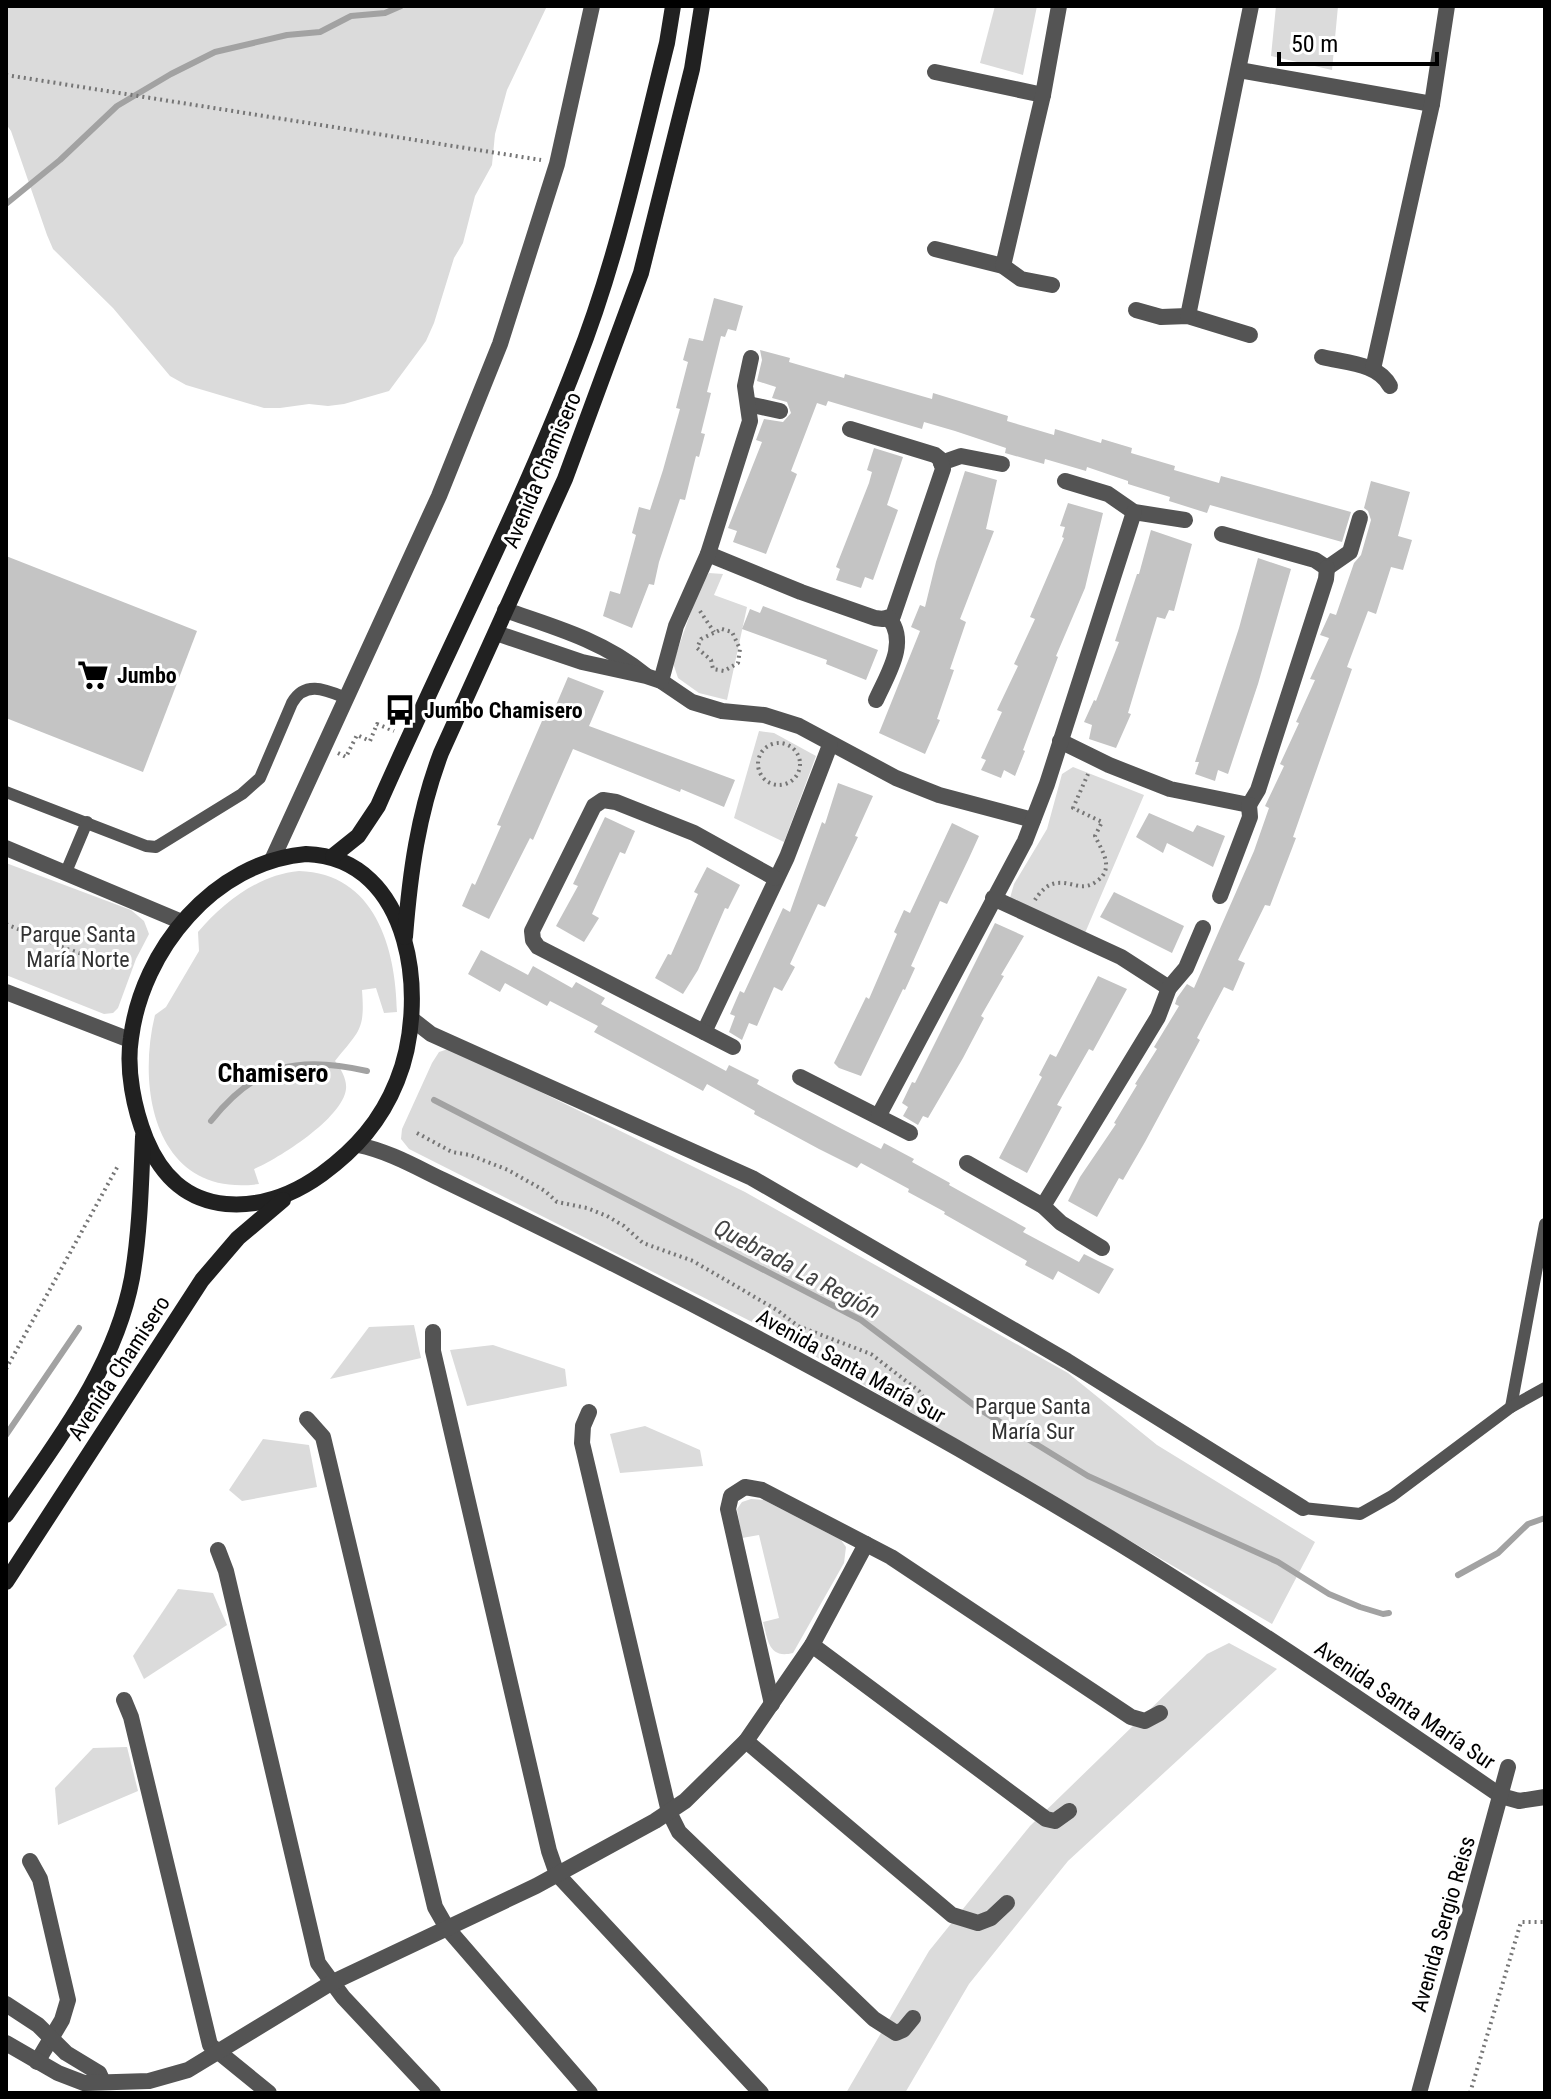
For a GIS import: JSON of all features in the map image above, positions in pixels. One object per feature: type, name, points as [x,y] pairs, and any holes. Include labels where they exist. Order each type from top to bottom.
[{"type":"street","points":[[272,860],[439,496],[500,344],[557,164],[592,6]]},
{"type":"street","name":"Avenida Chamisero","points":[[333,856],[358,836],[369,822],[535,464],[578,361],[610,265],[667,43],[673,6]]},
{"type":"street","name":"Avenida Chamisero","points":[[405,943],[411,862],[427,790],[565,479],[641,273],[692,69],[702,6]]},
{"type":"street","points":[[1003,266],[1043,95],[1059,6]]},
{"type":"street","points":[[1188,316],[1251,6]]},
{"type":"street","points":[[1373,369],[1432,104],[1447,6]]},
{"type":"street","points":[[1239,70],[1432,104]]},
{"type":"street","points":[[935,72],[1043,95]]},
{"type":"street","points":[[935,249],[1003,266],[1021,279],[1052,285]]},
{"type":"street","points":[[1136,310],[1161,317],[1188,316],[1250,335]]},
{"type":"street","points":[[1322,357],[1373,369],[1384,375],[1390,386]]},
{"type":"street","points":[[654,678],[708,554],[750,421],[745,386],[751,358]]},
{"type":"street","points":[[748,404],[780,411]]},
{"type":"street","points":[[708,554],[875,618],[893,616],[943,474],[941,463],[927,451],[850,429]]},
{"type":"street","points":[[941,463],[961,456],[1002,464]]},
{"type":"street","points":[[1065,481],[1108,494],[1134,512],[1185,520]]},
{"type":"street","points":[[879,1115],[1033,820],[1134,512]]},
{"type":"street","points":[[1220,896],[1250,817],[1249,805],[1258,790],[1327,568],[1350,552],[1360,518]]},
{"type":"street","points":[[1222,534],[1315,560],[1327,568]]},
{"type":"street","points":[[505,610],[589,640],[622,656],[692,702],[799,726],[896,778],[939,795],[1033,820]]},
{"type":"street","points":[[876,700],[898,648],[897,632],[889,618]]},
{"type":"street","points":[[496,633],[582,662],[654,678]]},
{"type":"street","points":[[1060,741],[1170,789],[1249,805]]},
{"type":"street","points":[[704,1032],[787,857],[830,745]]},
{"type":"street","points":[[733,1047],[538,947],[532,931],[594,806],[603,800],[616,802],[694,833],[775,878]]},
{"type":"street","points":[[6,848],[182,922]]},
{"type":"street","points":[[306,854],[333,856],[359,871],[378,890],[398,922],[405,943],[413,991],[413,1020],[406,1053],[383,1110],[358,1145],[289,1195],[243,1204],[224,1204],[193,1196],[167,1176],[143,1131],[132,1081],[130,1040],[135,1011],[145,986],[182,922],[218,888],[248,870],[272,860],[306,854]]},
{"type":"street","points":[[993,898],[1121,957],[1169,988]]},
{"type":"street","points":[[1043,1206],[1158,1017],[1169,988],[1186,968],[1203,928]]},
{"type":"street","points":[[6,992],[130,1040]]},
{"type":"street","points":[[413,1020],[431,1034],[752,1178],[1067,1361],[1303,1508]]},
{"type":"street","points":[[800,1077],[910,1133]]},
{"type":"street","name":"Avenida Chamisero","points":[[6,1515],[87,1394],[114,1338],[132,1278],[143,1131]]},
{"type":"street","name":"Avenida Santa María Sur","points":[[358,1145],[385,1153],[471,1193],[685,1300],[938,1439],[1146,1561],[1501,1796]]},
{"type":"street","points":[[967,1163],[1043,1206],[1061,1223],[1102,1248]]},
{"type":"street","name":"Avenida Chamisero","points":[[6,1582],[202,1280],[238,1238],[289,1195]]},
{"type":"street","points":[[433,1332],[433,1351],[549,1851],[557,1874],[761,2093]]},
{"type":"street","points":[[589,1412],[583,1426],[582,1443],[669,1812],[679,1832],[874,2019],[896,2033],[913,2018]]},
{"type":"street","points":[[307,1419],[323,1437],[435,1907],[447,1928],[590,2093]]},
{"type":"street","points":[[772,1704],[728,1513],[731,1496],[745,1487],[759,1489],[903,1565],[1131,1717],[1145,1721],[1160,1713]]},
{"type":"street","points":[[6,2043],[37,2062],[84,2083],[112,2086],[149,2081],[188,2070],[331,1983],[557,1874],[669,1812],[702,1786],[746,1741],[812,1645],[866,1544]]},
{"type":"street","points":[[218,1550],[226,1571],[318,1963],[331,1983],[433,2093]]},
{"type":"street","points":[[812,1645],[1046,1819],[1055,1821],[1069,1811]]},
{"type":"street","points":[[124,1700],[139,1749],[210,2045],[269,2093]]},
{"type":"street","points":[[746,1741],[952,1915],[978,1923],[991,1918],[1007,1903]]},
{"type":"street","name":"Avenida Sergio Reiss","points":[[1419,2093],[1508,1767]]},
{"type":"street","points":[[1501,1796],[1519,1801],[1545,1797]]},
{"type":"street","points":[[30,1861],[40,1879],[68,2000],[62,2020],[37,2062]]},
{"type":"street","points":[[6,2004],[38,2025],[66,2053],[99,2073],[112,2086]]},
{"type":"lane","points":[[6,792],[146,846],[156,847],[223,807],[260,778],[299,693],[317,688],[346,698]]},
{"type":"lane","points":[[66,872],[87,822]]},
{"type":"lane","points":[[1511,1407],[1545,1224]]},
{"type":"lane","points":[[1303,1508],[1360,1514],[1392,1496],[1511,1407],[1545,1388]]},
{"type":"path","points":[[6,75],[522,156]]},
{"type":"path","points":[[722,629],[732,632],[740,649],[738,663],[724,671],[713,669],[711,660],[697,648],[701,639],[722,629]]},
{"type":"path","points":[[336,752],[346,757],[357,735],[370,741],[377,724],[408,737]]},
{"type":"path","points":[[781,742],[792,750],[798,752],[801,766],[795,778],[783,785],[769,782],[763,777],[759,771],[759,757],[767,746],[781,742]]},
{"type":"path","points":[[1030,913],[1036,897],[1046,886],[1057,883],[1082,887],[1093,884],[1102,878],[1107,867],[1103,847],[1095,836],[1102,822],[1073,808],[1095,758]]},
{"type":"path","points":[[6,924],[119,966]]},
{"type":"path","points":[[417,1133],[452,1152],[470,1155],[508,1170],[545,1191],[557,1202],[607,1216],[643,1243],[693,1261],[777,1310],[798,1326],[842,1340],[871,1354],[919,1391],[928,1404],[938,1439]]},
{"type":"path","points":[[6,1369],[119,1164]]},
{"type":"path","points":[[1470,2093],[1521,1922],[1545,1922]]},
{"type":"green space","points":[[6,6],[547,6],[507,90],[495,134],[492,165],[475,196],[463,243],[454,258],[434,323],[426,341],[389,391],[344,404],[264,408],[186,385],[170,376],[113,308],[53,249],[6,124]]},
{"type":"green space","points":[[995,6],[1037,6],[1023,75],[980,63]]},
{"type":"green space","points":[[1276,6],[1338,6],[1332,70],[1271,56]]},
{"type":"green space","points":[[709,573],[723,574],[714,595],[747,607],[727,700],[699,693],[678,678],[673,663],[700,586]]},
{"type":"green space","points":[[759,731],[774,733],[816,756],[784,842],[734,818]]},
{"type":"green space","points":[[1073,767],[1144,795],[1085,933],[1010,898],[1014,884],[1047,829],[1062,774]]},
{"type":"green space","name":"Parque Santa María Norte","points":[[6,863],[131,910],[144,921],[149,934],[118,1008],[113,1013],[104,1014],[6,975]]},
{"type":"green space","points":[[299,871],[325,875],[346,885],[363,900],[376,918],[392,963],[397,1012],[384,1013],[376,988],[362,990],[363,1014],[359,1029],[335,1061],[343,1074],[346,1089],[334,1112],[293,1147],[254,1169],[259,1184],[224,1184],[197,1174],[176,1157],[162,1134],[153,1106],[149,1076],[155,1015],[166,1007],[199,951],[198,932],[208,921],[256,884]]},
{"type":"green space","name":"Parque Santa María Sur","points":[[451,1048],[745,1192],[1068,1373],[1157,1445],[1315,1542],[1272,1624],[784,1338],[409,1149],[401,1139],[402,1129],[432,1063],[439,1052]]},
{"type":"green space","points":[[414,1325],[421,1358],[330,1379],[369,1327]]},
{"type":"green space","points":[[493,1345],[565,1369],[567,1386],[467,1406],[450,1350]]},
{"type":"green space","points":[[645,1426],[700,1450],[703,1466],[620,1473],[610,1434]]},
{"type":"green space","points":[[263,1439],[309,1445],[317,1487],[242,1501],[229,1490]]},
{"type":"green space","points":[[764,1500],[841,1540],[846,1547],[844,1563],[793,1653],[774,1651],[766,1636],[763,1622],[779,1618],[759,1535],[742,1538],[737,1509],[742,1502]]},
{"type":"green space","points":[[178,1589],[213,1593],[227,1625],[144,1679],[133,1656]]},
{"type":"green space","points":[[1229,1643],[1277,1669],[1068,1861],[969,1984],[905,2093],[846,2093],[929,1951],[1030,1826],[1207,1654]]},
{"type":"green space","points":[[127,1747],[138,1791],[58,1825],[55,1788],[93,1748]]},
{"type":"building","points":[[714,298],[743,306],[736,331],[728,329],[725,337],[721,336],[707,392],[711,393],[701,433],[705,434],[699,457],[696,456],[685,500],[680,499],[654,585],[649,584],[632,628],[603,616],[610,591],[620,594],[636,535],[632,533],[639,507],[650,510],[663,470],[680,409],[676,408],[688,362],[683,360],[689,338],[703,341]]},
{"type":"building","points":[[760,350],[844,378],[845,374],[932,399],[933,393],[1008,416],[1007,421],[1054,435],[1055,429],[1101,443],[1102,439],[1132,448],[1131,453],[1175,466],[1174,470],[1219,483],[1221,476],[1351,512],[1342,542],[1210,505],[1207,513],[1087,467],[1086,471],[1045,459],[1044,464],[1005,453],[1006,448],[955,431],[924,422],[922,429],[828,401],[826,406],[817,403],[791,471],[797,474],[766,554],[733,542],[737,531],[728,528],[762,442],[756,440],[764,419],[783,422],[791,413],[787,402],[772,398],[776,387],[757,381],[762,360]]},
{"type":"building","points":[[874,448],[903,457],[887,505],[898,510],[873,580],[865,577],[861,588],[836,580],[840,569],[836,567],[869,483],[872,472],[867,470]]},
{"type":"building","points":[[965,471],[997,480],[986,529],[994,531],[960,619],[966,622],[950,669],[954,670],[937,719],[940,720],[925,754],[879,733],[920,631],[911,627],[920,605],[925,607]]},
{"type":"building","points":[[1371,481],[1410,492],[1398,536],[1412,540],[1403,570],[1391,567],[1376,614],[1368,611],[1347,667],[1352,669],[1293,837],[1296,838],[1270,906],[1265,905],[1238,960],[1245,963],[1233,991],[1224,987],[1197,1038],[1200,1040],[1145,1142],[1123,1180],[1119,1178],[1097,1217],[1068,1201],[1080,1177],[1116,1124],[1135,1084],[1157,1049],[1154,1047],[1179,1006],[1175,1004],[1177,998],[1187,984],[1194,988],[1254,851],[1269,808],[1265,806],[1284,766],[1280,764],[1315,680],[1310,679],[1329,638],[1320,635],[1330,613],[1336,615],[1354,563],[1361,555],[1371,520],[1364,508]]},
{"type":"building","points":[[1068,503],[1103,513],[1085,588],[1056,656],[1015,776],[1004,770],[1001,778],[981,770],[986,760],[981,758],[1002,712],[997,710],[1018,666],[1014,664],[1035,619],[1030,617],[1064,538],[1065,527],[1060,526]]},
{"type":"building","points":[[1151,530],[1192,544],[1174,611],[1169,610],[1165,619],[1157,617],[1128,713],[1131,714],[1116,748],[1089,739],[1092,725],[1084,722],[1096,701],[1119,642],[1115,641]]},
{"type":"building","name":"Jumbo","points":[[6,556],[197,631],[143,772],[6,718]]},
{"type":"building","points":[[1258,558],[1291,569],[1228,774],[1218,770],[1215,781],[1195,774],[1199,762],[1195,762],[1239,628]]},
{"type":"building","points":[[763,606],[878,650],[866,680],[826,664],[827,660],[742,629],[750,609],[760,613]]},
{"type":"building","points":[[568,677],[604,691],[589,726],[735,780],[724,807],[573,749],[533,840],[530,838],[489,919],[462,906],[472,883],[475,885],[501,826],[497,825],[545,714],[551,717]]},
{"type":"building","points":[[838,783],[873,796],[855,836],[858,837],[825,907],[818,904],[790,964],[795,967],[782,991],[774,987],[757,1026],[749,1023],[742,1040],[729,1032],[735,1016],[730,1014],[740,991],[744,993],[783,908],[790,912]]},
{"type":"building","points":[[1149,813],[1193,832],[1197,825],[1225,836],[1213,867],[1167,843],[1163,853],[1136,837]]},
{"type":"building","points":[[605,817],[635,831],[625,854],[620,852],[592,914],[599,918],[584,942],[556,926],[578,886],[573,884]]},
{"type":"building","points":[[952,823],[979,836],[969,858],[947,904],[940,901],[911,966],[915,968],[861,1076],[839,1068],[834,1063],[866,997],[869,999],[904,910],[910,913]]},
{"type":"building","points":[[707,867],[740,885],[728,909],[725,908],[698,970],[683,994],[655,978],[668,954],[671,955],[698,894],[694,892]]},
{"type":"building","points":[[1114,892],[1184,926],[1172,953],[1100,917]]},
{"type":"building","points":[[995,923],[1024,936],[1001,975],[1004,976],[981,1016],[984,1018],[963,1058],[928,1118],[923,1116],[918,1125],[903,1116],[908,1107],[902,1103]]},
{"type":"building","points":[[481,950],[528,975],[533,966],[572,988],[576,982],[605,998],[601,1004],[726,1071],[729,1065],[759,1080],[757,1084],[881,1149],[884,1143],[914,1159],[912,1162],[949,1185],[1026,1228],[1023,1232],[1079,1262],[1084,1254],[1114,1269],[1099,1294],[1058,1271],[1053,1280],[1025,1265],[1027,1261],[908,1192],[909,1189],[861,1163],[857,1168],[819,1149],[707,1084],[703,1091],[594,1032],[598,1026],[550,1001],[547,1006],[505,983],[500,992],[468,974]]},
{"type":"building","points":[[1098,976],[1127,989],[1093,1051],[1089,1049],[1057,1105],[1062,1107],[1027,1173],[999,1158],[1042,1077],[1039,1075],[1050,1054],[1056,1057]]},
{"type":"waterway","points":[[6,204],[60,160],[117,106],[171,74],[215,52],[287,35],[320,32],[351,16],[385,13],[401,6]]},
{"type":"waterway","name":"Quebrada La Región","points":[[211,1121],[245,1087],[280,1069],[320,1064],[367,1071]]},
{"type":"waterway","name":"Quebrada La Región","points":[[434,1100],[861,1320],[979,1409],[1088,1476],[1278,1562],[1329,1594],[1360,1607],[1389,1613]]},
{"type":"waterway","name":"Quebrada La Región","points":[[6,1435],[79,1328]]},
{"type":"waterway","name":"Quebrada La Región","points":[[1458,1575],[1498,1553],[1528,1524],[1545,1518]]},
{"type":"place","name":"Jumbo","points":[[93,675]]},
{"type":"place","name":"Jumbo Chamisero","points":[[400,710]]},
{"type":"district","name":"Chamisero","points":[[273,1073]]}]
